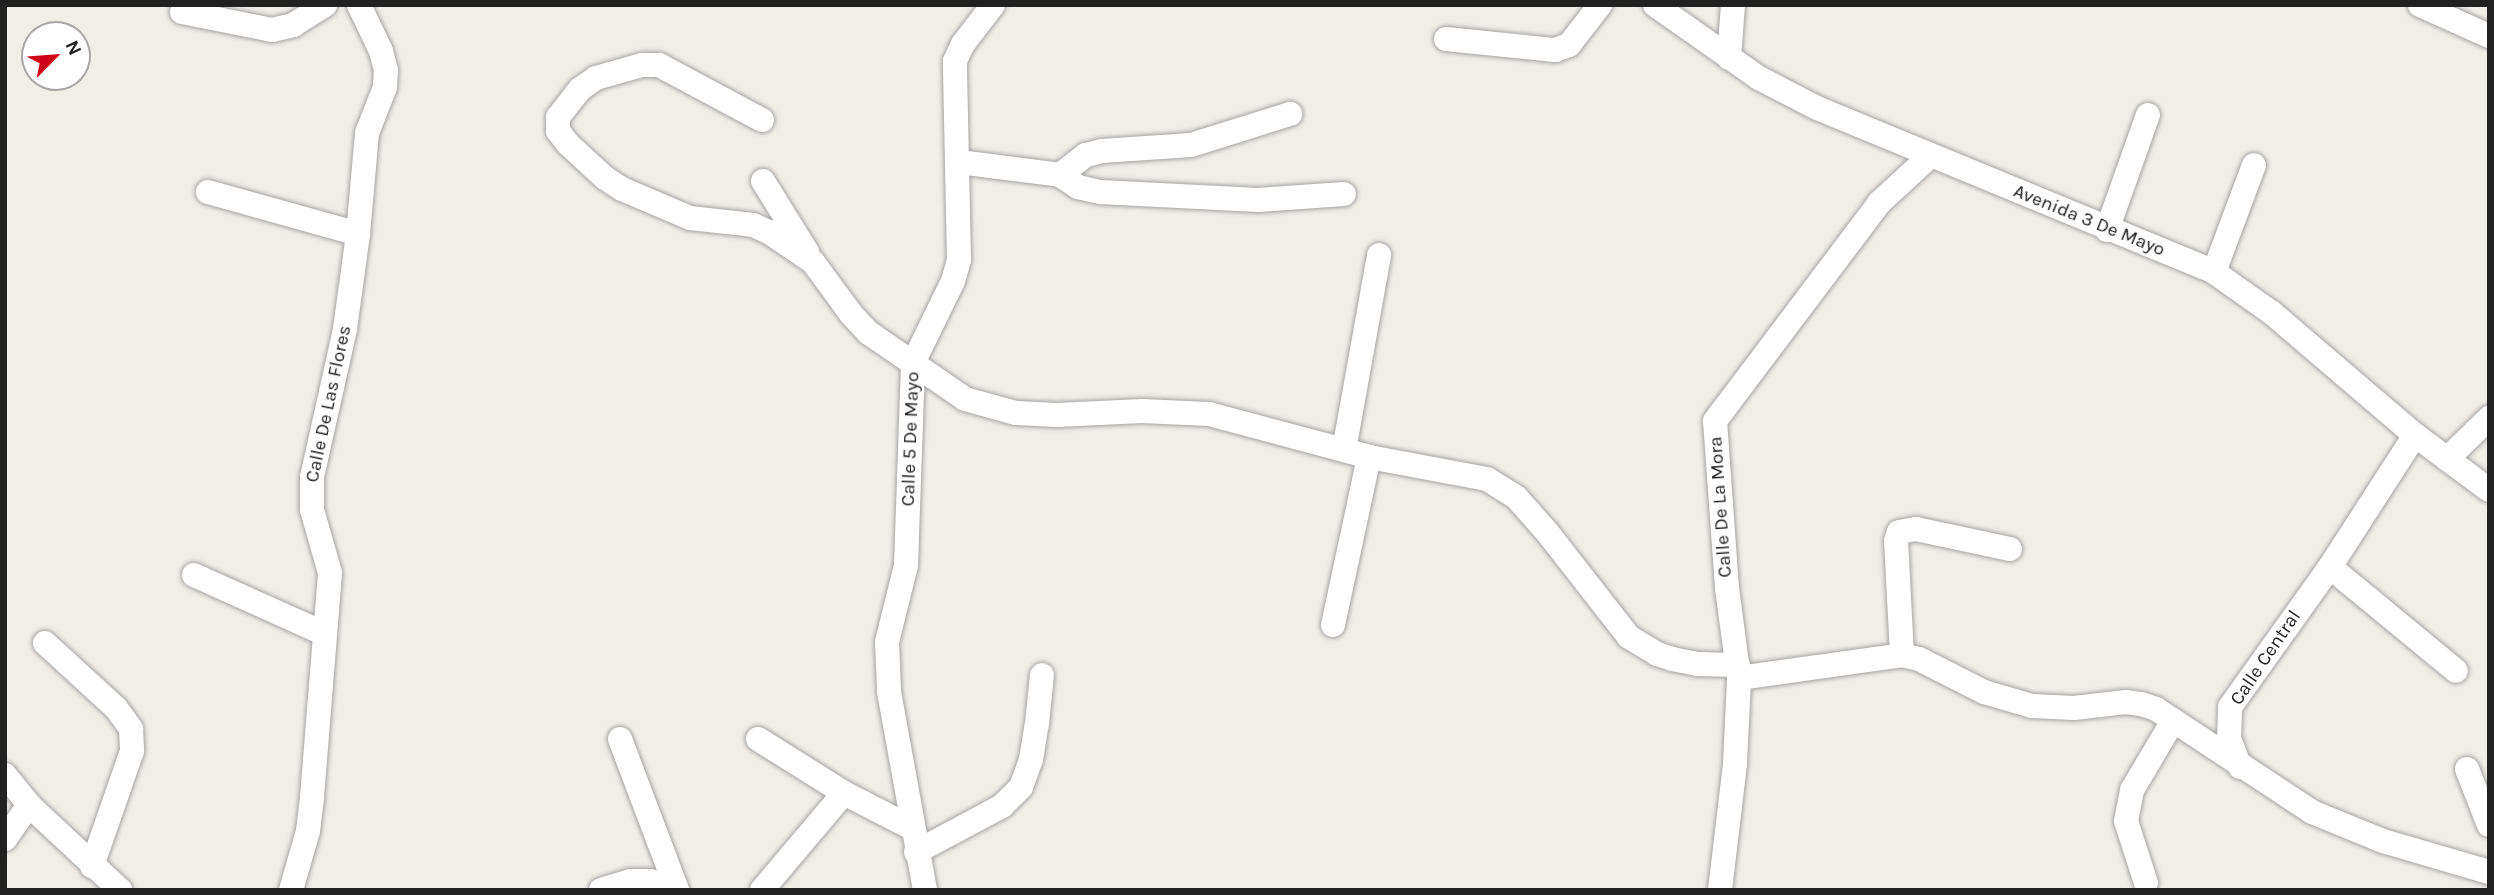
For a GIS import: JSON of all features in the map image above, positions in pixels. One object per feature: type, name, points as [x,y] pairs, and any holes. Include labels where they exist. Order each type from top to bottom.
[{"type":"street","points":[[182,12],[272,30],[293,25],[325,5]]},
{"type":"street","name":"Calle De Las Flores","points":[[291,890],[308,831],[330,573],[312,510],[311,486],[314,461],[345,329],[358,234],[367,134],[385,87],[386,70],[381,51],[359,5]]},
{"type":"street","name":"Calle 5 De Mayo","points":[[925,890],[914,840],[886,668],[887,642],[906,565],[913,363],[954,281],[959,260],[955,61],[963,44],[993,5]]},
{"type":"street","points":[[1446,39],[1555,50],[1569,45],[1600,5]]},
{"type":"street","name":"Avenida 3 De Mayo","points":[[1655,5],[1759,78],[1805,102],[1929,157],[2214,272],[2282,321],[2414,435],[2489,491]]},
{"type":"street","points":[[1729,58],[1733,5]]},
{"type":"street","points":[[2420,5],[2489,36]]},
{"type":"street","points":[[762,121],[674,71],[659,65],[642,65],[597,78],[580,89],[558,117],[558,131],[595,169],[622,189],[690,218],[753,225],[769,232],[813,262]]},
{"type":"street","points":[[1060,175],[1086,155],[1102,150],[1191,145],[1290,114]]},
{"type":"street","points":[[2107,230],[2148,116]]},
{"type":"street","name":"Calle De La Mora","points":[[1720,890],[1735,764],[1738,671],[1727,588],[1716,421],[1880,203],[1929,157]]},
{"type":"street","points":[[959,162],[1060,175],[1078,187],[1100,192],[1258,200],[1344,194]]},
{"type":"street","points":[[2214,272],[2255,165]]},
{"type":"street","points":[[763,181],[813,262],[851,314],[869,333],[965,399],[990,408],[1057,415],[1142,411],[1209,414],[1369,457],[1474,476],[1498,483],[1516,497],[1547,532],[1629,637],[1657,654],[1738,671],[1902,655],[1919,659],[1984,692],[2019,703],[2074,708],[2126,702],[2141,704],[2173,721],[2312,812],[2383,841],[2489,872]]},
{"type":"street","points":[[208,192],[358,234]]},
{"type":"street","points":[[1344,450],[1379,255]]},
{"type":"street","points":[[2447,459],[2489,418]]},
{"type":"street","name":"Calle Central","points":[[2240,767],[2229,739],[2230,708],[2330,567],[2414,435]]},
{"type":"street","points":[[1333,625],[1369,457]]},
{"type":"street","points":[[1902,655],[1896,541],[1899,532],[1916,529],[2010,549]]},
{"type":"street","points":[[2330,567],[2456,671]]},
{"type":"street","points":[[194,575],[323,632]]},
{"type":"street","points":[[45,643],[116,708],[131,729],[132,751],[92,866]]},
{"type":"street","points":[[758,738],[914,840],[1002,806],[1021,787],[1031,760],[1042,675]]},
{"type":"street","points":[[2146,883],[2126,821],[2132,790],[2173,721]]},
{"type":"street","points":[[620,738],[677,890]]},
{"type":"street","points":[[2467,769],[2489,825]]},
{"type":"street","points":[[5,775],[29,805],[120,890]]},
{"type":"street","points":[[762,890],[844,793]]},
{"type":"street","points":[[5,839],[29,805]]},
{"type":"street","points":[[601,890],[630,881],[650,881],[677,890]]}]
